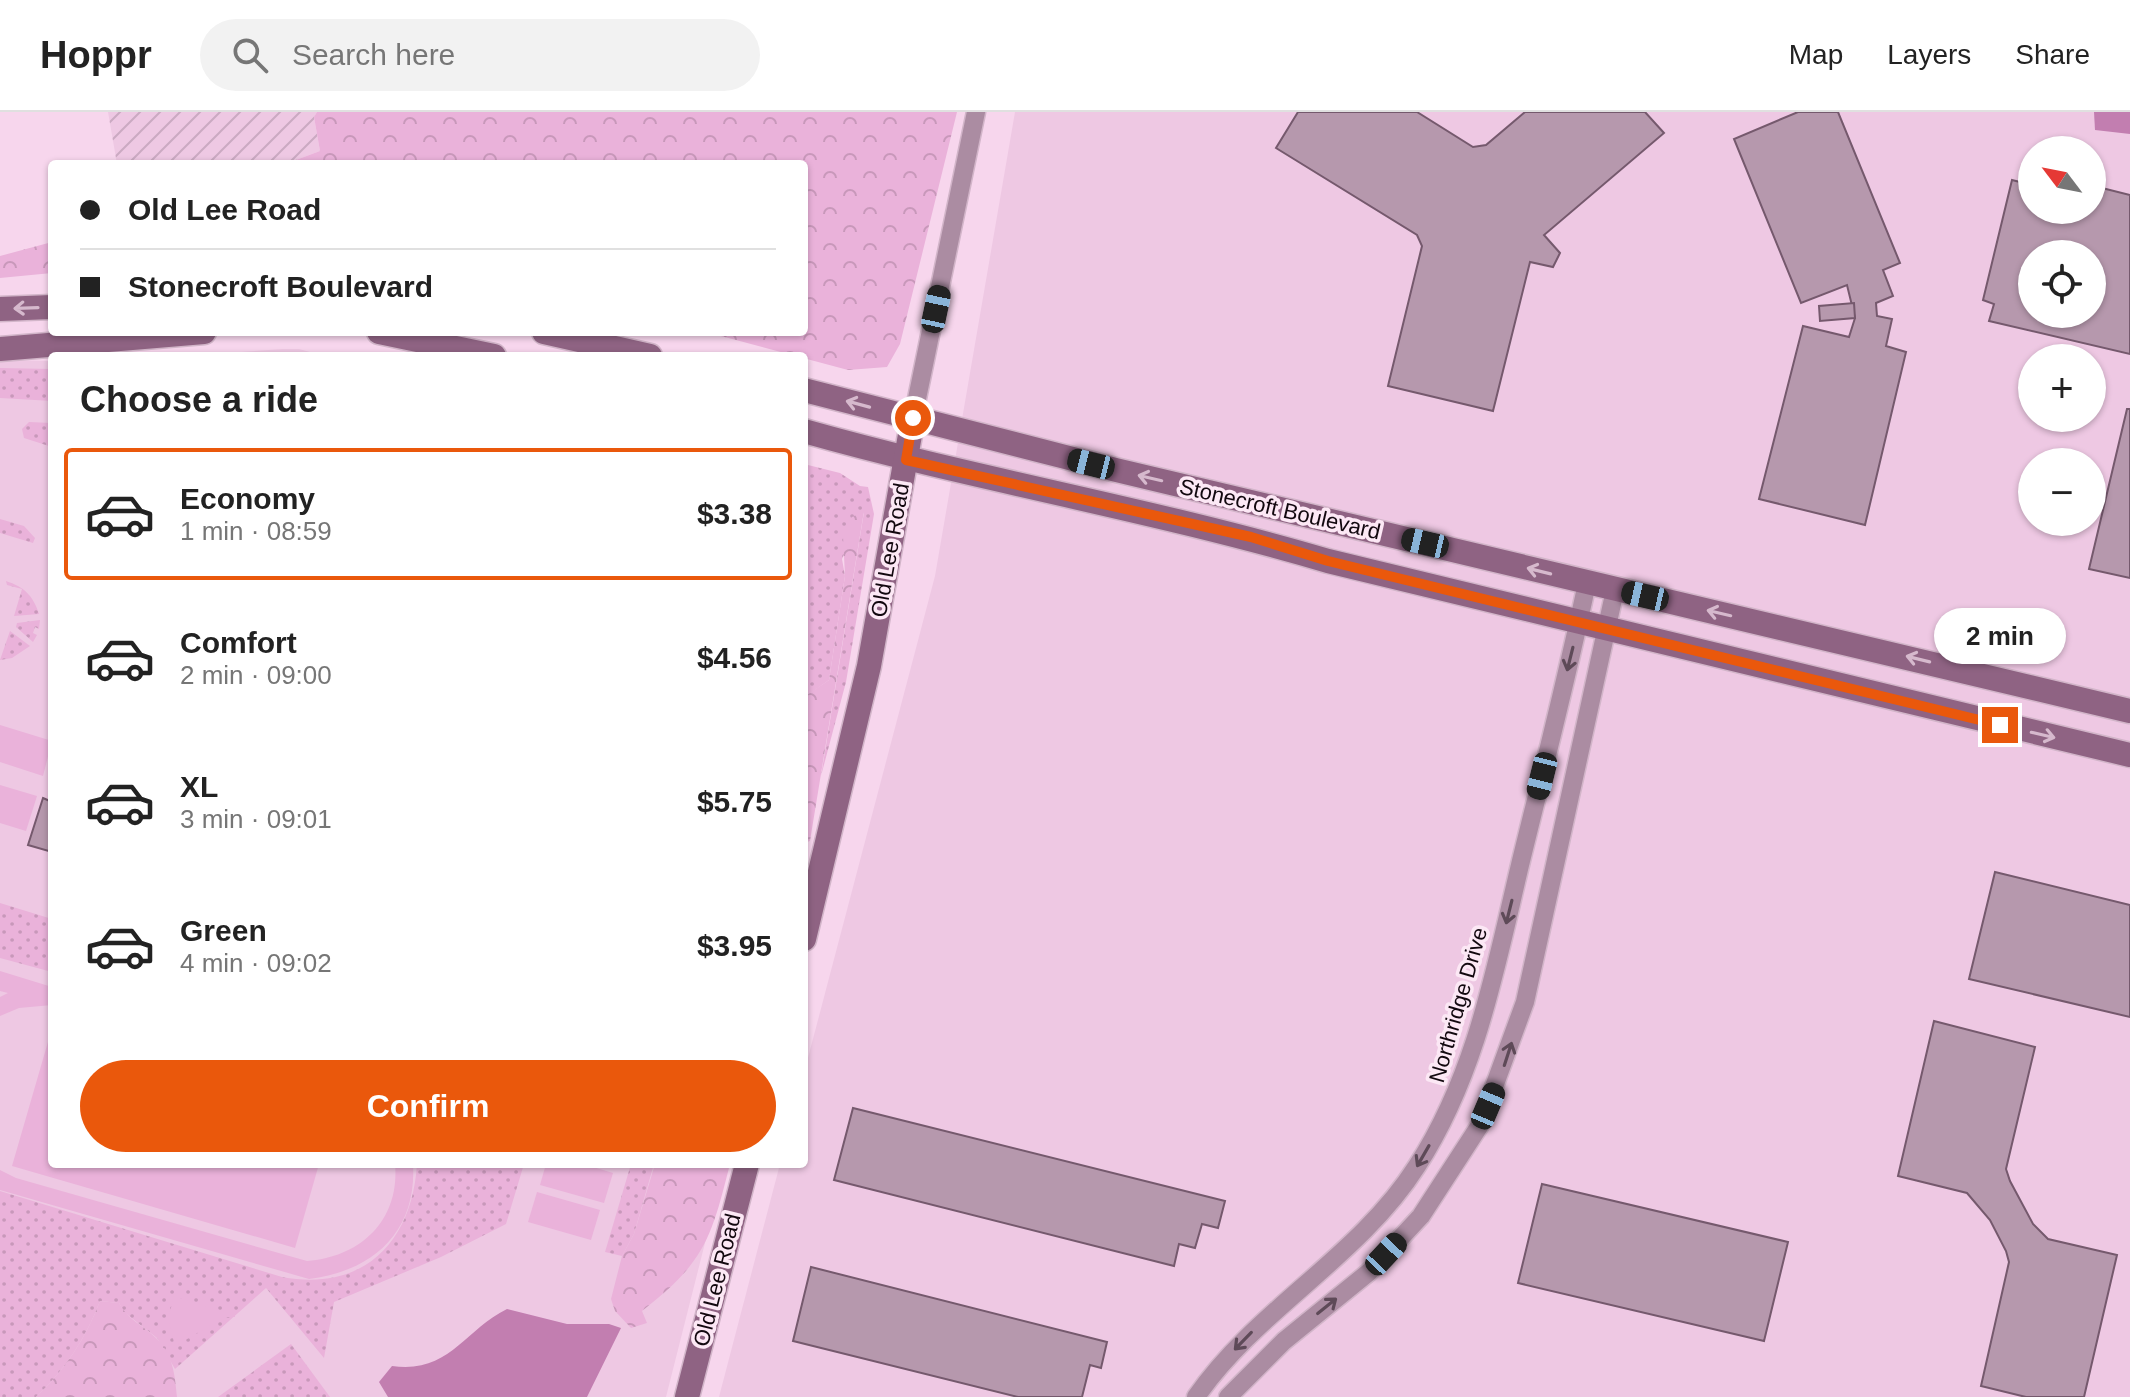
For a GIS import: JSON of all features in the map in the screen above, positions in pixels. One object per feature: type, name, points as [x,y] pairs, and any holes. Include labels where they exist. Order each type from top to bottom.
[{"type":"main road","points":[[0,309],[48,307]]},
{"type":"main road","points":[[0,349],[156,336]]},
{"type":"main road","points":[[398,336],[475,352]]},
{"type":"main road","points":[[562,336],[632,352]]},
{"type":"main road","name":"Stonecroft Boulevard","points":[[808,391],[1615,590],[2130,711]]},
{"type":"main road","name":"Old Lee Road","points":[[808,923],[855,735],[913,418]]},
{"type":"main road","name":"Stonecroft Boulevard","points":[[808,432],[906,460],[1251,537],[1328,561],[2130,755]]},
{"type":"main road","name":"Old Lee Road","points":[[687,1397],[746,1168]]},
{"type":"street","name":"Old Lee Road","points":[[913,418],[976,112]]},
{"type":"street","name":"Northridge Drive","points":[[1196,1397],[1243,1341],[1385,1209],[1416,1168],[1456,1098],[1482,1022],[1587,583]]},
{"type":"street","points":[[1228,1397],[1284,1341],[1369,1272],[1421,1216],[1480,1125],[1525,1002],[1615,590]]},
{"type":"shaded area","points":[[108,112],[317,112],[314,117],[320,151],[296,160],[116,160]]},
{"type":"shaded area","points":[[1015,112],[2130,112],[2130,1397],[719,1397],[779,1168],[808,1168],[808,1058],[935,576]]},
{"type":"shaded area","points":[[2094,112],[2130,112],[2130,134],[2095,130]]},
{"type":"shaded area","points":[[283,349],[310,352],[241,352]]},
{"type":"shaded area","points":[[0,360],[48,361],[48,1168],[724,1168],[666,1397],[0,1397]]},
{"type":"shaded area","points":[[507,1309],[567,1324],[609,1324],[621,1328],[587,1397],[388,1397],[379,1382],[392,1366],[428,1364],[454,1349]]},
{"type":"green space","points":[[317,112],[957,112],[900,344],[887,367],[848,370],[808,359],[808,352],[781,352],[721,336],[808,336],[808,160],[296,160],[320,151],[314,117]]},
{"type":"green space","points":[[48,243],[48,273],[0,278],[0,256]]},
{"type":"green space","points":[[0,368],[48,369],[48,401],[0,398]]},
{"type":"green space","points":[[29,422],[48,423],[48,446],[24,438],[22,429]]},
{"type":"green space","points":[[808,465],[840,473],[860,486],[868,487],[874,514],[846,682],[821,776],[864,512],[842,559],[845,576],[829,680],[808,695]]},
{"type":"green space","points":[[864,511],[808,842],[808,694],[829,680],[845,576],[843,536],[852,517]]},
{"type":"green space","points":[[0,519],[24,526],[35,538],[33,543],[0,533]]},
{"type":"green space","points":[[22,589],[34,602],[39,614],[14,616]]},
{"type":"green space","points":[[40,620],[39,629],[35,627],[33,633],[37,635],[33,642],[16,627],[17,623]]},
{"type":"green space","points":[[10,631],[30,646],[12,658],[0,660]]},
{"type":"green space","points":[[0,725],[48,740],[43,776],[0,762]]},
{"type":"green space","points":[[0,785],[37,796],[26,831],[0,823]]},
{"type":"green space","points":[[0,903],[48,918],[48,971],[0,958]]},
{"type":"green space","points":[[0,971],[48,986],[48,1005],[19,1008],[0,1016],[0,997],[8,993],[0,991]]},
{"type":"green space","points":[[48,1042],[48,1168],[318,1168],[295,1248],[12,1166]]},
{"type":"green space","points":[[395,1168],[413,1168],[407,1210],[399,1228],[386,1244],[353,1267],[309,1279],[0,1190],[0,1170],[16,1178],[307,1261],[344,1252],[373,1232],[384,1218],[395,1184]]},
{"type":"green space","points":[[416,1168],[523,1168],[506,1224],[441,1257],[334,1302],[324,1358],[266,1288],[175,1369],[157,1338],[124,1312],[119,1303],[100,1301],[74,1353],[36,1397],[0,1397],[0,1191],[282,1277],[311,1280],[337,1277],[359,1269],[378,1256],[405,1217]]},
{"type":"green space","points":[[545,1168],[596,1168],[613,1173],[604,1203],[540,1185]]},
{"type":"green space","points":[[630,1168],[653,1168],[634,1234],[622,1256],[605,1252]]},
{"type":"green space","points":[[654,1168],[729,1168],[710,1231],[693,1263],[642,1311],[647,1323],[631,1328],[615,1311],[611,1299],[622,1256],[634,1234]]},
{"type":"green space","points":[[537,1192],[600,1210],[591,1240],[528,1222]]},
{"type":"green space","points":[[174,1296],[224,1312],[234,1308],[235,1317],[225,1317],[175,1346],[168,1319]]},
{"type":"green space","points":[[100,1301],[119,1303],[126,1313],[162,1344],[172,1365],[177,1397],[36,1397],[74,1353]]},
{"type":"green space","points":[[291,1344],[330,1397],[218,1397]]},
{"type":"building","points":[[1298,112],[1417,112],[1473,147],[1486,145],[1525,112],[1645,112],[1664,133],[1544,235],[1560,253],[1553,267],[1530,262],[1493,411],[1388,386],[1422,246],[1417,235],[1276,148]]},
{"type":"building","points":[[1798,112],[1838,112],[1900,263],[1883,270],[1893,296],[1876,303],[1877,316],[1892,319],[1886,346],[1906,352],[1865,525],[1759,499],[1803,326],[1849,337],[1855,318],[1847,285],[1801,303],[1734,139]]},
{"type":"building","points":[[2012,180],[2018,182],[2018,224],[2106,224],[2106,189],[2130,195],[2130,354],[2106,348],[2106,344],[2087,344],[2019,328],[2106,328],[2106,240],[2018,240],[2018,328],[1989,321],[1994,304],[1983,300]]},
{"type":"building","points":[[1854,303],[1855,318],[1820,321],[1819,306]]},
{"type":"building","points":[[2127,409],[2130,409],[2130,578],[2089,569],[2097,536],[2106,536],[2106,497]]},
{"type":"building","points":[[43,798],[48,800],[48,851],[28,845]]},
{"type":"building","points":[[1995,872],[2130,905],[2130,1017],[1969,979]]},
{"type":"building","points":[[1934,1021],[2035,1047],[2006,1169],[2010,1181],[2033,1224],[2048,1239],[2117,1255],[2084,1397],[2026,1397],[1981,1386],[2009,1262],[2006,1251],[1990,1220],[1967,1193],[1898,1176]]},
{"type":"building","points":[[853,1108],[1225,1201],[1218,1228],[1202,1224],[1195,1248],[1179,1244],[1174,1266],[834,1180]]},
{"type":"building","points":[[1542,1184],[1788,1242],[1764,1341],[1518,1283]]},
{"type":"building","points":[[811,1267],[1107,1342],[1101,1368],[1090,1365],[1082,1397],[1018,1397],[793,1341]]},
{"type":"route","points":[[913,418],[906,460],[1213,531],[1251,537],[1328,561],[2000,725]]}]
